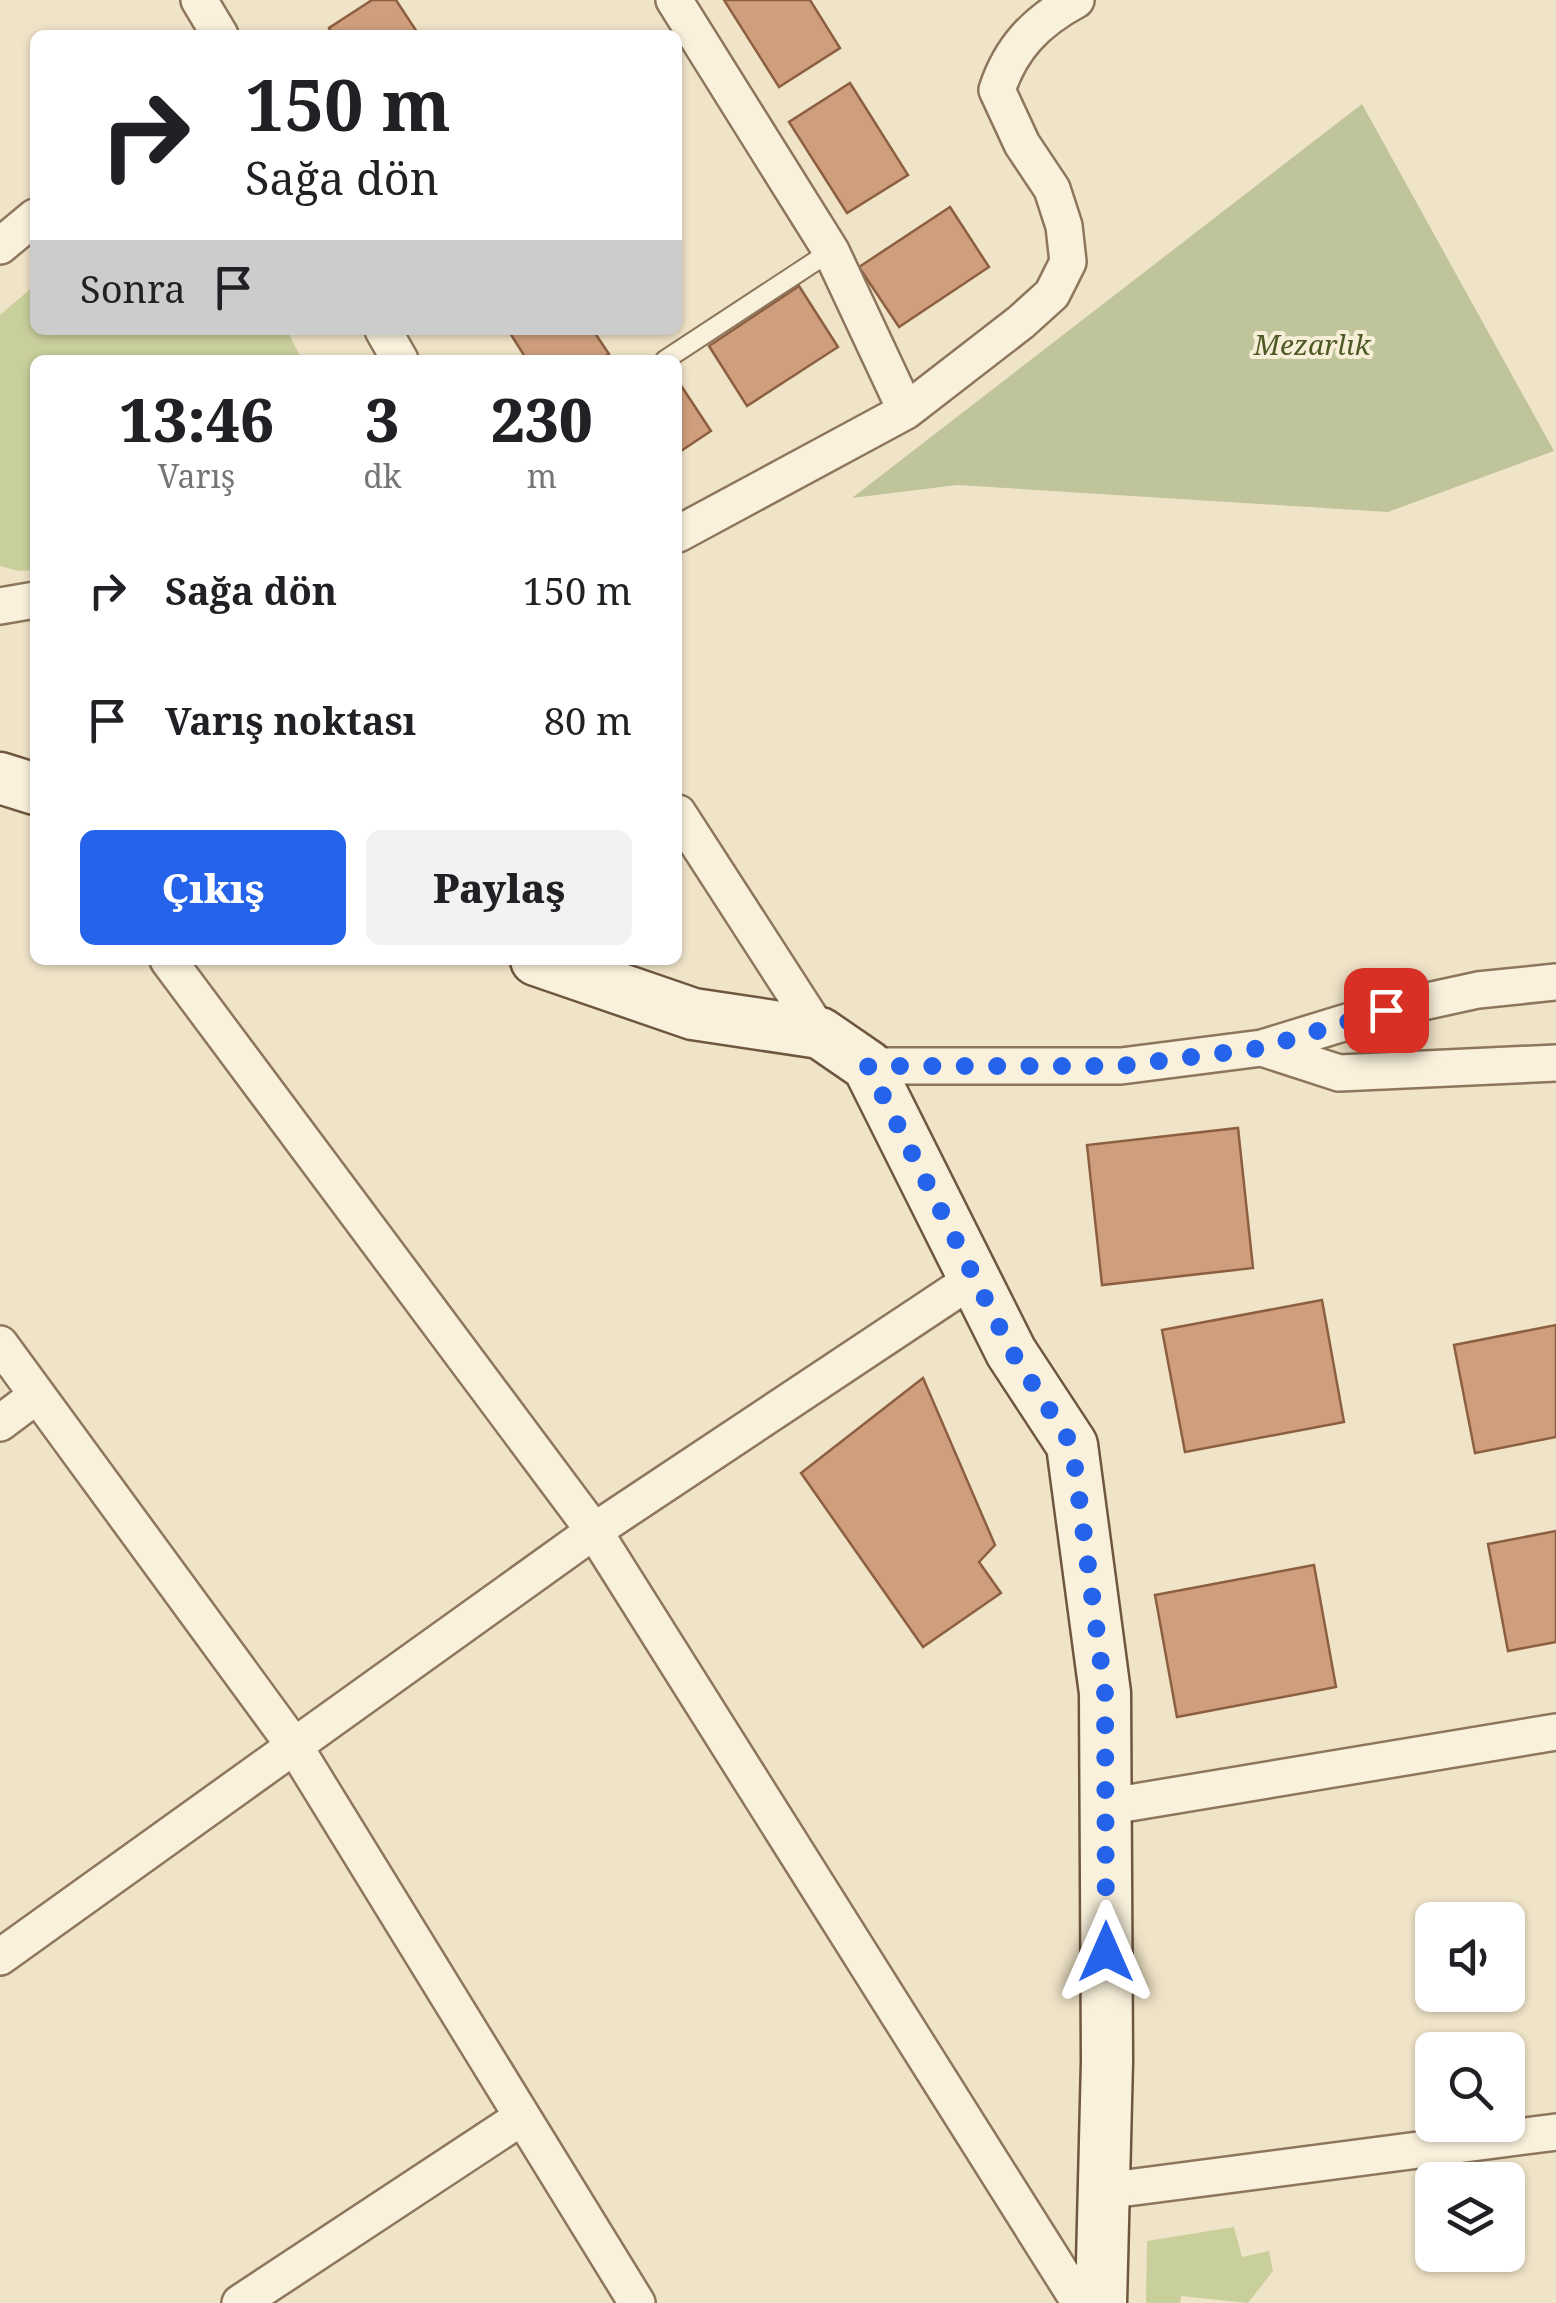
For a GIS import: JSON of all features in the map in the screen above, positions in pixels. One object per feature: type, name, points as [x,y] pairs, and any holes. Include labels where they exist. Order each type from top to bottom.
[{"type":"street","points":[[199,0],[217,30]]},
{"type":"street","points":[[674,0],[831,251],[906,411]]},
{"type":"street","points":[[682,532],[906,411],[1022,322],[1052,294],[1068,262],[1064,226],[1052,189],[1022,144],[997,90],[1006,64],[1029,32],[1076,0]]},
{"type":"street","points":[[0,246],[30,221]]},
{"type":"street","points":[[0,606],[30,601]]},
{"type":"street","points":[[0,778],[30,787]]},
{"type":"street","points":[[682,819],[820,1033],[868,1066],[1012,1352],[1072,1445],[1105,1693],[1108,2061],[1101,2303]]},
{"type":"street","points":[[172,965],[594,1530],[1080,2303]]},
{"type":"street","points":[[551,965],[693,1014],[820,1033]]},
{"type":"street","points":[[868,1066],[1120,1066],[1262,1048],[1386,1010],[1478,990],[1556,982]]},
{"type":"street","points":[[1262,1048],[1339,1072],[1556,1063]]},
{"type":"street","points":[[0,1956],[594,1530],[973,1278]]},
{"type":"street","points":[[0,1344],[294,1746],[636,2303]]},
{"type":"street","points":[[0,1423],[36,1396]]},
{"type":"street","points":[[1105,1806],[1556,1732]]},
{"type":"street","points":[[240,2303],[522,2117]]},
{"type":"street","points":[[1104,2191],[1556,2132]]},
{"type":"lane","points":[[673,355],[831,251]]},
{"type":"green space","name":"Mezarlık","points":[[1362,104],[1554,451],[1388,512],[957,485],[852,498]]},
{"type":"green space","points":[[30,289],[30,335],[290,335],[300,355],[30,355],[30,570],[19,571],[0,566],[0,315]]},
{"type":"green space","points":[[1234,2227],[1242,2257],[1269,2251],[1273,2271],[1248,2303],[1181,2296],[1180,2303],[1146,2303],[1147,2241]]},
{"type":"building","points":[[372,0],[396,0],[416,30],[330,30]]},
{"type":"building","points":[[724,0],[810,0],[840,48],[779,87]]},
{"type":"building","points":[[850,83],[908,175],[847,213],[789,122]]},
{"type":"building","points":[[950,207],[989,267],[899,327],[859,267]]},
{"type":"building","points":[[799,286],[838,347],[747,406],[709,346]]},
{"type":"building","points":[[511,335],[596,335],[609,354],[607,355],[524,355]]},
{"type":"building","points":[[682,387],[711,431],[682,450]]},
{"type":"building","points":[[1238,1128],[1253,1268],[1102,1285],[1087,1145]]},
{"type":"building","points":[[1322,1300],[1344,1422],[1185,1452],[1162,1330]]},
{"type":"building","points":[[1556,1325],[1556,1437],[1475,1453],[1454,1345]]},
{"type":"building","points":[[923,1378],[995,1545],[979,1562],[1001,1593],[923,1647],[801,1473]]},
{"type":"building","points":[[1556,1531],[1556,1642],[1508,1651],[1488,1544]]},
{"type":"building","points":[[1314,1565],[1336,1687],[1177,1717],[1155,1595]]},
{"type":"route","points":[[1106,1952],[1105,1693],[1072,1445],[1012,1352],[868,1066],[1120,1066],[1262,1048],[1386,1010]]}]
